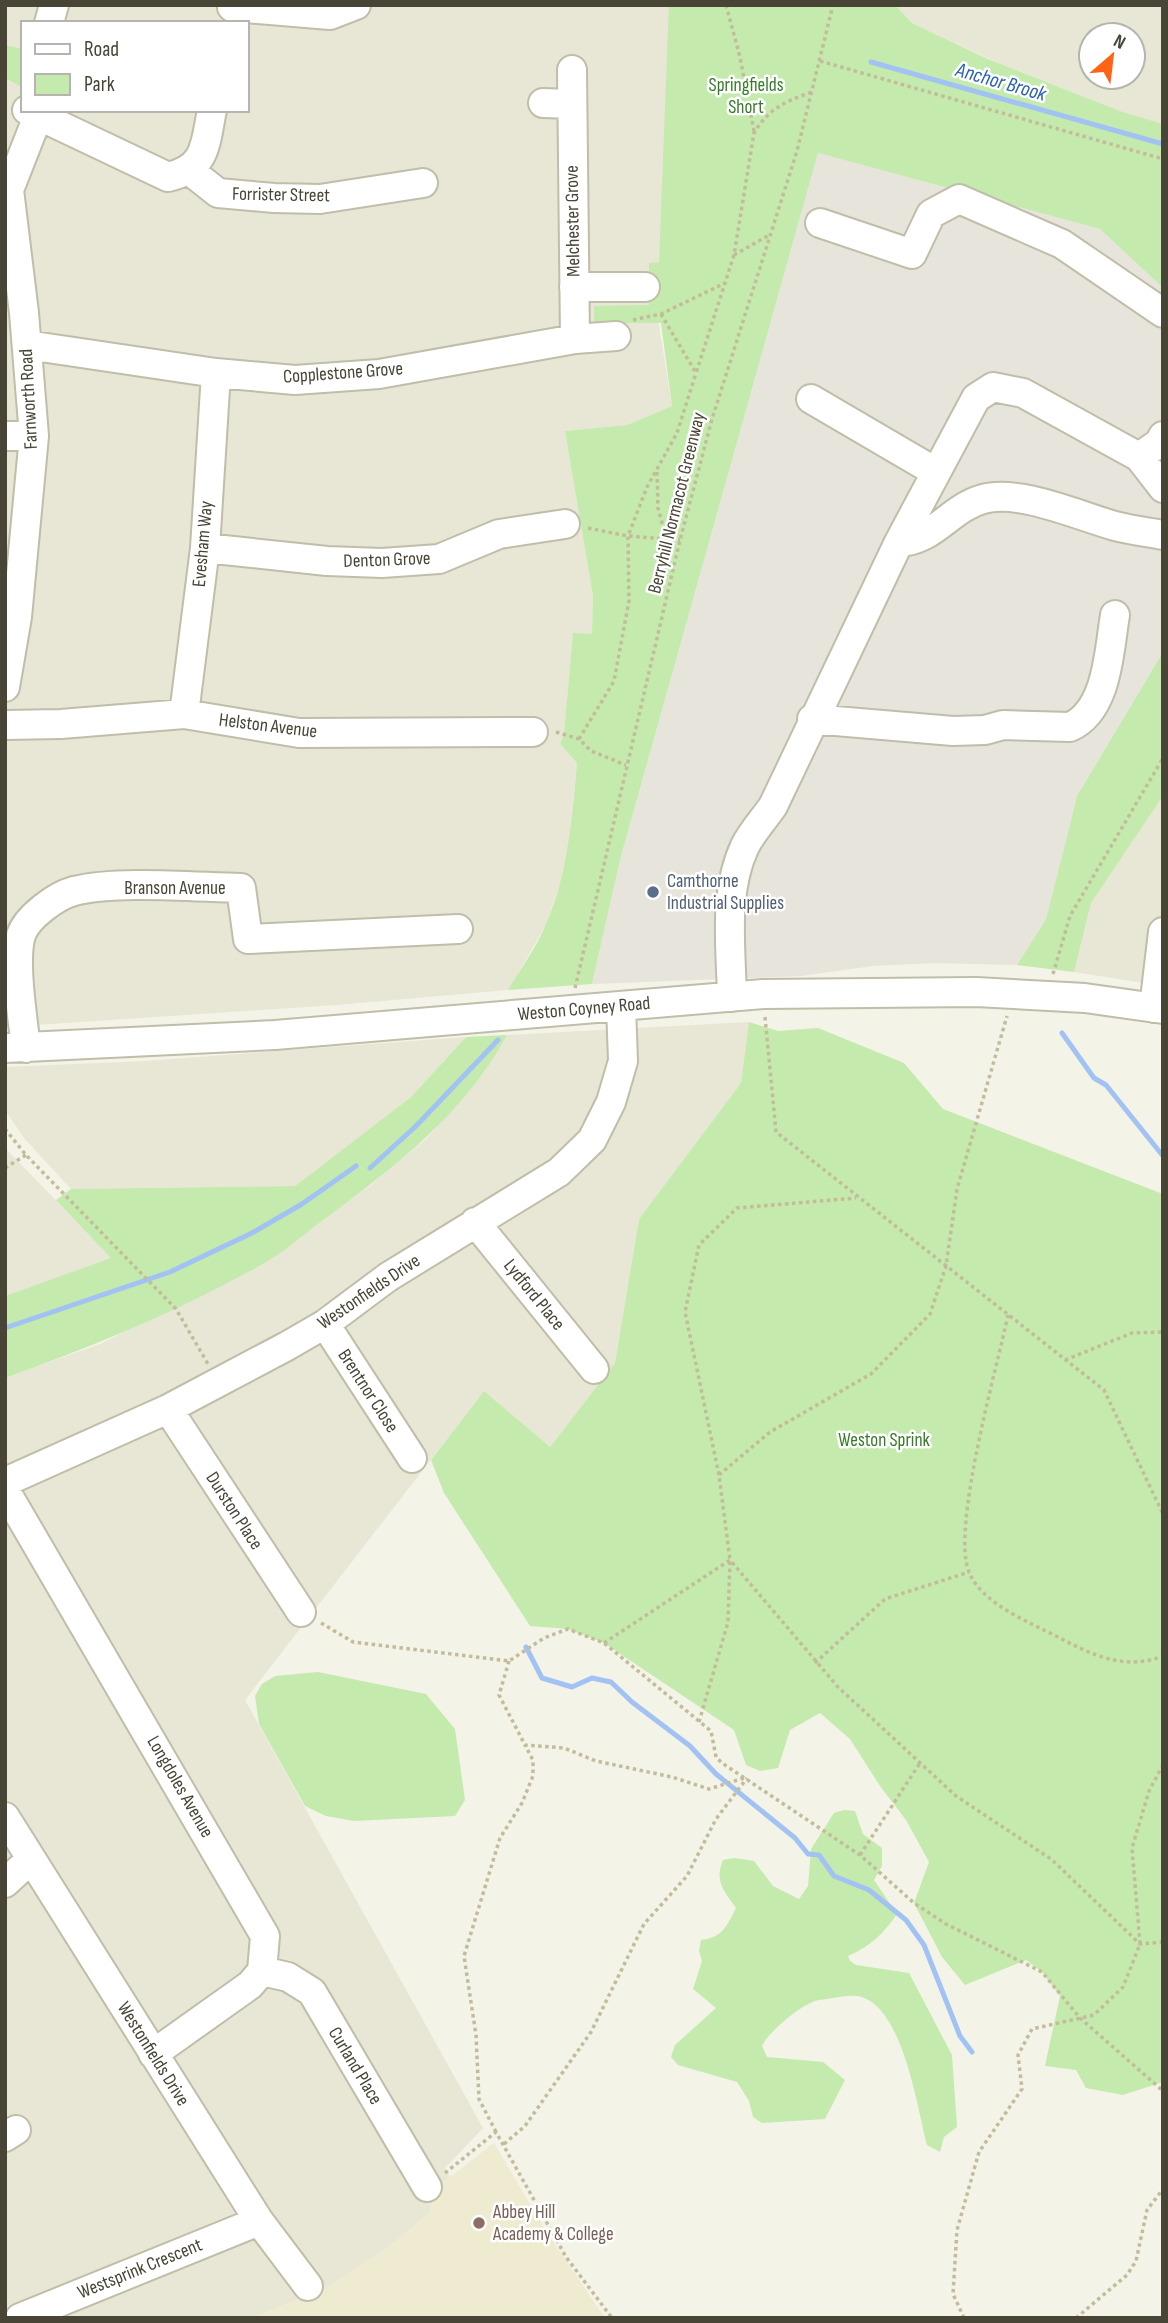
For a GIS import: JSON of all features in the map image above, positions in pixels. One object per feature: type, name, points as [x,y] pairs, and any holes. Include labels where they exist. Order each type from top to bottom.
[{"type":"street","points":[[231,12],[330,15],[356,5]]},
{"type":"street","name":"Melchester Grove","points":[[572,70],[575,339]]},
{"type":"street","points":[[5,98],[21,107]]},
{"type":"street","points":[[543,103],[571,104]]},
{"type":"street","points":[[29,112],[168,177],[189,170],[201,159],[212,112]]},
{"type":"street","name":"Farnworth Road","points":[[5,687],[17,617],[34,436],[9,190],[29,112]]},
{"type":"street","name":"Forrister Street","points":[[189,170],[218,193],[240,196],[320,199],[391,174],[423,183]]},
{"type":"street","points":[[820,222],[912,254],[930,215],[959,199],[1062,244],[1163,313]]},
{"type":"street","points":[[574,287],[645,287]]},
{"type":"street","name":"Copplestone Grove","points":[[26,345],[216,373],[295,380],[379,374],[575,339],[616,336]]},
{"type":"street","name":"Evesham Way","points":[[184,714],[205,548],[216,373]]},
{"type":"street","points":[[732,997],[731,900],[736,871],[746,845],[773,806],[934,471],[976,398],[993,387],[1023,393],[1139,457],[1163,488]]},
{"type":"street","points":[[811,400],[934,471]]},
{"type":"street","points":[[5,436],[34,436]]},
{"type":"street","points":[[1139,457],[1159,443],[1163,436]]},
{"type":"street","points":[[899,542],[925,537],[961,507],[986,498],[1035,501],[1117,526],[1163,535]]},
{"type":"street","name":"Denton Grove","points":[[205,548],[382,564],[439,559],[499,534],[565,524]]},
{"type":"street","points":[[813,719],[953,731],[985,730],[1003,725],[1070,727],[1078,723],[1103,685],[1115,615]]},
{"type":"street","name":"Helston Avenue","points":[[5,725],[61,724],[184,714],[299,733],[533,732]]},
{"type":"street","name":"Branson Avenue","points":[[15,1048],[21,935],[33,918],[72,892],[161,887],[241,888],[248,939],[458,929]]},
{"type":"street","points":[[1158,1009],[1163,932]]},
{"type":"street","name":"Weston Coyney Road","points":[[15,1048],[275,1035],[763,994],[1013,994],[1158,1009]]},
{"type":"street","name":"Westonfields Drive","points":[[5,1482],[168,1409],[325,1324],[388,1277],[559,1172],[592,1140],[611,1102],[623,1060],[621,1006]]},
{"type":"street","name":"Lydford Place","points":[[475,1222],[594,1369]]},
{"type":"street","name":"Brentnor Close","points":[[325,1324],[412,1458]]},
{"type":"street","name":"Durston Place","points":[[168,1409],[298,1596]]},
{"type":"street","name":"Longdoles Avenue","points":[[5,1490],[264,1930],[266,1944],[262,1971]]},
{"type":"street","name":"Westonfields Drive","points":[[5,1817],[259,2221],[308,2286]]},
{"type":"street","points":[[5,1883],[30,1860]]},
{"type":"street","points":[[153,2054],[240,1995],[262,1971]]},
{"type":"street","name":"Curland Place","points":[[262,1971],[288,1977],[312,1992],[429,2178]]},
{"type":"street","name":"Westsprink Crescent","points":[[20,2318],[259,2221]]},
{"type":"path","points":[[579,739],[614,681],[621,656],[629,601],[628,536],[647,487],[677,433],[734,255],[754,133],[740,57],[726,5]]},
{"type":"path","name":"Berryhill Normacot Greenway","points":[[561,1011],[577,986],[680,540],[712,419],[771,234],[812,92],[833,5]]},
{"type":"path","points":[[820,61],[1163,159]]},
{"type":"path","points":[[754,133],[764,116],[782,102],[812,92]]},
{"type":"path","points":[[734,255],[771,234]]},
{"type":"path","points":[[645,320],[725,283]]},
{"type":"path","points":[[661,314],[696,373]]},
{"type":"path","points":[[657,470],[658,508],[666,538]]},
{"type":"path","points":[[565,524],[628,536],[680,540]]},
{"type":"path","points":[[533,732],[564,733],[579,739],[591,751],[627,765]]},
{"type":"path","points":[[1048,996],[1058,948],[1070,916],[1163,758]]},
{"type":"path","points":[[763,994],[776,1132],[1104,1390],[1163,1514]]},
{"type":"path","points":[[719,1475],[770,1432],[871,1374],[930,1314],[946,1266],[957,1189],[1013,994]]},
{"type":"path","points":[[5,1129],[26,1155],[176,1309],[217,1381]]},
{"type":"path","points":[[5,1168],[26,1155]]},
{"type":"path","points":[[699,1722],[728,1622],[730,1560],[719,1475],[685,1312],[699,1245],[737,1208],[859,1198]]},
{"type":"path","points":[[1008,1315],[963,1527],[969,1572],[996,1604],[1099,1659],[1145,1663],[1163,1656]]},
{"type":"path","points":[[1065,1360],[1132,1332],[1163,1332]]},
{"type":"path","points":[[604,1643],[730,1560]]},
{"type":"path","points":[[730,1560],[815,1664],[956,1796],[1051,1859],[1140,1944],[1163,1942]]},
{"type":"path","points":[[815,1664],[885,1599],[969,1572]]},
{"type":"path","points":[[298,1596],[354,1642],[509,1661],[544,1638],[568,1629],[604,1643],[710,1731],[716,1757],[860,1855],[914,1903],[946,1924],[1042,1972],[1080,2018],[1163,2091]]},
{"type":"path","points":[[509,1661],[499,1695],[533,1760],[533,1776],[522,1802],[500,1838],[464,1956],[476,2035],[479,2099],[566,2257],[612,2318]]},
{"type":"path","points":[[525,1745],[564,1748],[596,1761],[671,1777],[709,1789],[747,1778]]},
{"type":"path","points":[[860,1855],[920,1763]]},
{"type":"path","points":[[964,2318],[953,2294],[957,2230],[979,2152],[1022,2089],[1018,2055],[1032,2029],[1094,2015],[1123,1987],[1140,1944],[1132,1848],[1149,1791],[1163,1765]]},
{"type":"path","points":[[504,2144],[525,2126],[591,2032],[644,1924],[687,1876],[716,1819],[747,1778]]},
{"type":"path","points":[[429,2178],[496,2132]]},
{"type":"path","points":[[1076,2318],[1127,2275],[1136,2261],[1147,2210],[1163,2189]]},
{"type":"shaded area","points":[[5,5],[672,5],[659,262],[649,264],[672,406],[627,425],[565,431],[593,596],[592,634],[573,634],[564,733],[560,744],[577,763],[569,843],[560,883],[546,925],[508,990],[337,1005],[5,1027],[5,78],[21,87],[21,112],[248,112],[248,21],[21,21],[21,49],[5,45]]},
{"type":"shaded area","points":[[895,5],[1163,5],[1163,124],[1120,111],[994,61],[912,23]]},
{"type":"shaded area","points":[[818,153],[1100,229],[1163,288],[1163,652],[1077,796],[1046,919],[1017,965],[933,963],[873,966],[801,976],[592,984],[620,860]]},
{"type":"shaded area","points":[[1163,796],[1163,986],[1074,972],[1091,903]]},
{"type":"shaded area","points":[[749,1022],[741,1083],[639,1219],[615,1363],[550,1447],[484,1391],[245,1700],[483,2128],[445,2168],[450,2177],[436,2188],[429,2214],[384,2250],[325,2289],[251,2318],[5,2318],[5,1378],[100,1344],[267,1261],[372,1184],[428,1137],[483,1074],[507,1035]]},
{"type":"shaded area","points":[[466,1037],[411,1097],[295,1186],[71,1189],[24,1138],[5,1110],[5,1067],[145,1061]]},
{"type":"shaded area","points":[[5,1147],[6,1149],[112,1258],[5,1296]]},
{"type":"shaded area","name":"Abbey Hill Academy & College","points":[[494,2143],[546,2231],[605,2318],[251,2318],[325,2289],[384,2250],[429,2214],[436,2188]]},
{"type":"green space","name":"Springfields Short","points":[[669,5],[895,5],[912,23],[988,59],[1120,111],[1163,124],[1163,288],[1100,229],[818,153],[620,860],[592,984],[508,990],[542,933],[564,865],[577,763],[560,744],[564,733],[573,633],[592,634],[593,596],[565,431],[627,425],[672,406],[661,323],[594,323],[594,306],[649,305],[649,263],[659,262]]},
{"type":"green space","points":[[5,45],[21,49],[21,87],[5,78]]},
{"type":"green space","points":[[1163,652],[1163,796],[1091,903],[1074,972],[1017,965],[1046,919],[1077,796]]},
{"type":"green space","name":"Weston Sprink","points":[[749,1022],[778,1031],[818,1028],[904,1063],[943,1109],[1163,1194],[1163,2082],[1123,2095],[1086,2088],[1076,2070],[1045,2066],[1060,1996],[1042,1972],[1026,1960],[965,1985],[942,1957],[914,1903],[929,1862],[906,1820],[850,1739],[820,1713],[790,1730],[778,1768],[760,1771],[746,1765],[734,1730],[604,1643],[568,1629],[530,1626],[444,1493],[431,1460],[484,1391],[550,1447],[615,1363],[639,1219],[741,1083]]},
{"type":"green space","points":[[507,1035],[471,1089],[427,1137],[281,1252],[171,1311],[105,1340],[5,1378],[5,1296],[111,1258],[56,1200],[71,1189],[295,1186],[411,1097],[466,1037]]},
{"type":"green space","points":[[318,1672],[426,1694],[455,1729],[465,1800],[455,1816],[354,1821],[326,1816],[305,1806],[259,1724],[255,1696],[262,1684],[275,1676]]},
{"type":"green space","points":[[855,1811],[863,1834],[882,1848],[882,1866],[874,1880],[897,1914],[876,1939],[848,1956],[850,1961],[856,1965],[909,1973],[952,2055],[957,2127],[944,2137],[940,2152],[927,2145],[913,2083],[897,2036],[886,2017],[873,2003],[857,1996],[812,2002],[779,2026],[762,2046],[767,2057],[823,2062],[845,2080],[825,2119],[762,2123],[753,2117],[749,2101],[737,2082],[678,2065],[671,2057],[675,2045],[716,2008],[693,1989],[702,1961],[699,1951],[701,1940],[719,1934],[727,1926],[736,1908],[720,1880],[723,1860],[734,1858],[754,1861],[773,1886],[799,1899],[808,1886],[811,1849],[834,1813]]},
{"type":"waterway","name":"Anchor Brook","points":[[871,62],[1163,144]]},
{"type":"waterway","points":[[1062,1033],[1094,1078],[1106,1085],[1163,1156]]},
{"type":"waterway","points":[[370,1168],[416,1126],[498,1040]]},
{"type":"waterway","points":[[5,1328],[170,1272],[252,1233],[302,1204],[356,1166]]},
{"type":"waterway","points":[[526,1647],[542,1678],[572,1687],[592,1678],[611,1682],[632,1702],[690,1746],[716,1774],[795,1838],[808,1854],[819,1855],[834,1876],[869,1890],[906,1920],[924,1945],[960,2036],[972,2052]]},
{"type":"place","name":"Camthorne Industrial Supplies","points":[[653,892]]},
{"type":"place","name":"Abbey Hill Academy & College","points":[[479,2223]]}]
